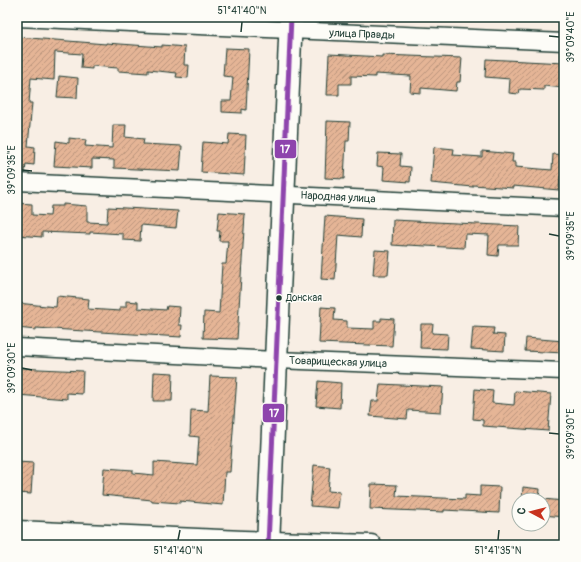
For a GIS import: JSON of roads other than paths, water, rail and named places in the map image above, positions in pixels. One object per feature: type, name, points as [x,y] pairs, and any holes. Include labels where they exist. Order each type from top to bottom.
[{"type":"main road","points":[[268,543],[291,24]]},
{"type":"street","name":"улица Правды","points":[[17,18],[291,24],[564,42]]},
{"type":"street","name":"Народная улица","points":[[17,182],[564,208]]},
{"type":"street","name":"Товарищеская улица","points":[[17,347],[276,360],[564,371]]},
{"type":"street","points":[[17,531],[268,543],[371,545]]},
{"type":"place","name":"Донская","points":[[279,298]]}]
